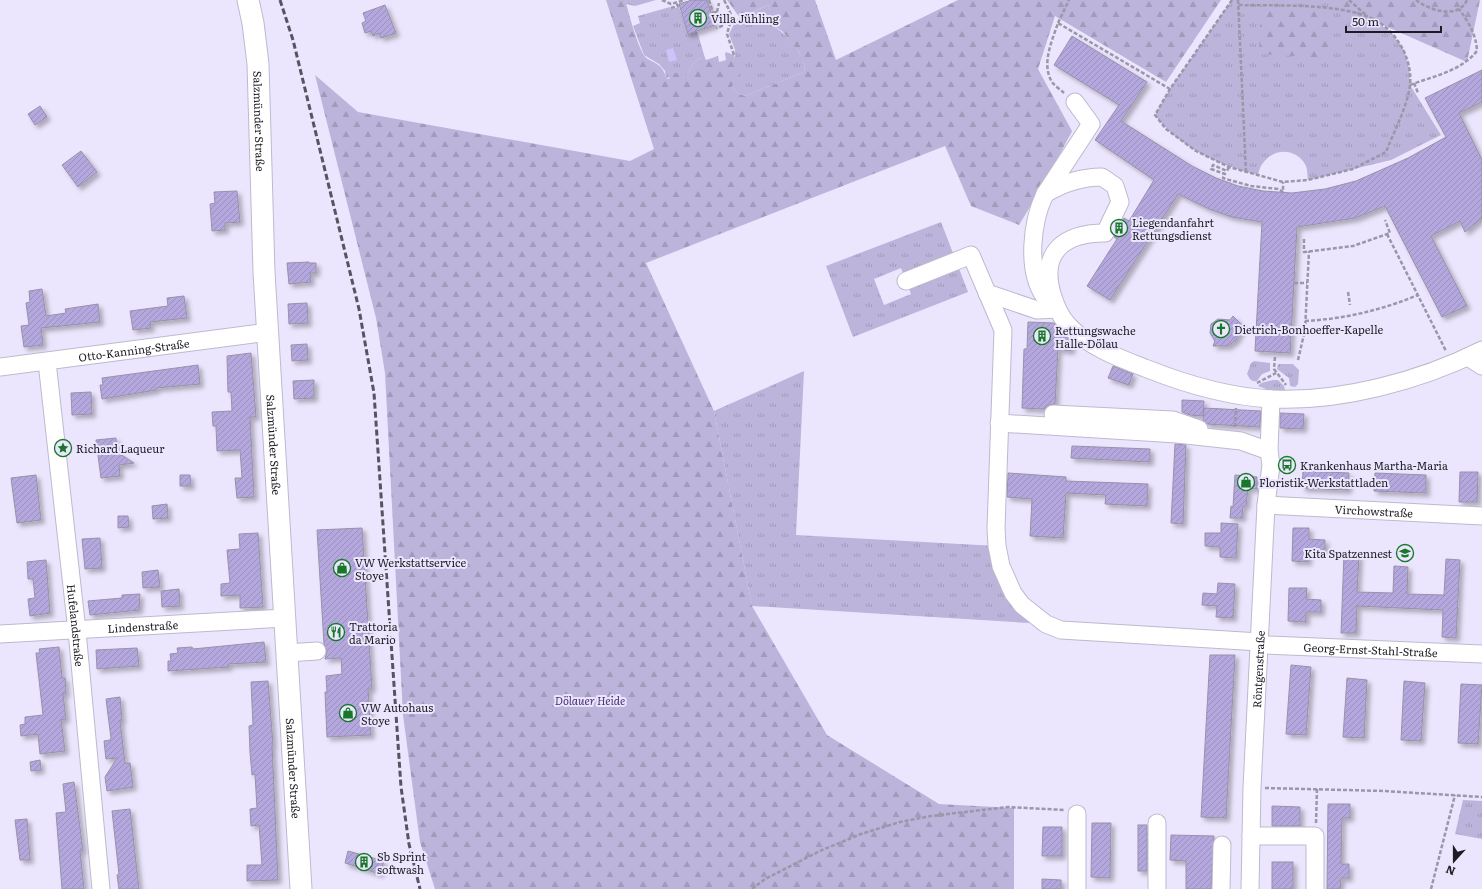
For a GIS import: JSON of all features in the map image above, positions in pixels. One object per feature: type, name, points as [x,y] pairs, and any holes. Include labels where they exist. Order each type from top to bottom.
[{"type":"main road","name":"Salzmünder Straße","points":[[248,0],[253,23],[258,64],[264,272],[301,889]]},
{"type":"street","points":[[1075,102],[1091,124],[1045,194],[1040,205],[1033,237],[1034,266],[1040,291],[1057,309],[1070,327],[1104,350],[1175,379],[1202,388],[1271,399],[1373,390],[1423,375],[1475,353],[1482,366]]},
{"type":"street","points":[[1045,194],[1057,186],[1084,177],[1102,176],[1115,186],[1120,202],[1105,234],[1089,233],[1078,236],[1065,242],[1056,250],[1051,260],[1048,272],[1057,309]]},
{"type":"street","points":[[906,282],[971,255],[1003,330]]},
{"type":"street","points":[[987,293],[1036,310]]},
{"type":"street","points":[[1003,330],[1014,312],[1057,309]]},
{"type":"street","name":"Georg-Ernst-Stahl-Straße","points":[[1003,330],[997,546],[1001,566],[1013,593],[1032,614],[1046,624],[1061,630],[1260,642],[1267,645],[1482,654]]},
{"type":"street","name":"Otto-Kanning-Straße","points":[[0,367],[268,332]]},
{"type":"street","name":"Hufelandstraße","points":[[47,362],[77,631],[101,889]]},
{"type":"street","name":"Röntgenstraße","points":[[1250,889],[1252,788],[1266,505],[1271,465],[1269,450],[1271,399]]},
{"type":"street","points":[[1000,417],[1175,427],[1230,440],[1241,441],[1269,450]]},
{"type":"street","name":"Virchowstraße","points":[[1266,505],[1482,516]]},
{"type":"street","name":"Lindenstraße","points":[[0,634],[77,631],[285,618]]},
{"type":"street","points":[[287,653],[317,651]]},
{"type":"street","points":[[1077,814],[1077,889]]},
{"type":"street","points":[[1157,823],[1157,889]]},
{"type":"street","points":[[1251,836],[1315,836],[1315,889]]},
{"type":"street","points":[[1221,889],[1222,845]]},
{"type":"path","points":[[662,0],[670,4],[685,0]]},
{"type":"path","points":[[709,0],[714,14],[714,19]]},
{"type":"path","points":[[724,0],[731,14],[732,22],[727,34],[734,55]]},
{"type":"path","points":[[1069,0],[1058,23],[1048,54],[1048,70],[1053,83],[1075,102]]},
{"type":"path","points":[[1232,0],[1170,89],[1155,115],[1166,129],[1196,151],[1229,166],[1283,182],[1308,180],[1353,169],[1386,152],[1406,98],[1410,85],[1409,68],[1404,50],[1391,32],[1367,16],[1349,0]]},
{"type":"path","points":[[1238,0],[1246,172]]},
{"type":"path","points":[[1416,0],[1424,6],[1447,12],[1459,9],[1467,0]]},
{"type":"path","points":[[671,8],[678,6],[676,3]]},
{"type":"path","points":[[716,28],[722,26],[717,12],[719,3]]},
{"type":"path","points":[[1238,5],[1333,9],[1367,16]]},
{"type":"path","points":[[1410,85],[1454,69],[1470,60],[1477,51],[1476,39],[1470,23],[1459,9]]},
{"type":"path","points":[[1058,23],[1170,89]]},
{"type":"path","points":[[1414,83],[1418,93]]},
{"type":"path","points":[[1229,166],[1227,171],[1213,165],[1211,169],[1225,174],[1223,178],[1226,179],[1250,186],[1278,189],[1283,192],[1283,182]]},
{"type":"path","points":[[1304,239],[1304,252],[1353,246],[1390,233],[1385,220]]},
{"type":"path","points":[[1387,234],[1448,355]]},
{"type":"path","points":[[1298,360],[1305,330],[1309,251]]},
{"type":"path","points":[[1294,283],[1307,283]]},
{"type":"path","points":[[1348,292],[1350,305]]},
{"type":"path","points":[[1305,321],[1326,320],[1376,310],[1418,295]]},
{"type":"path","points":[[1291,329],[1305,330]]},
{"type":"path","points":[[1274,357],[1274,369],[1276,373],[1284,380],[1291,398]]},
{"type":"path","points":[[1256,384],[1276,373]]},
{"type":"path","points":[[1230,440],[1236,400],[1240,395]]},
{"type":"path","points":[[1252,788],[1384,791],[1482,797]]},
{"type":"path","points":[[1315,836],[1317,789]]},
{"type":"path","points":[[1431,889],[1455,795]]},
{"type":"path","points":[[752,889],[765,879],[822,850],[862,834],[900,822],[931,816],[1008,807],[1076,810],[1077,814]]},
{"type":"green space","name":"Dölauer Heide","points":[[606,0],[625,0],[635,34],[643,54],[662,68],[666,78],[669,79],[672,74],[681,72],[684,75],[687,75],[695,61],[701,58],[705,58],[706,60],[718,56],[719,62],[726,60],[726,52],[734,55],[739,73],[732,87],[737,93],[745,96],[804,72],[805,65],[801,60],[800,53],[782,31],[772,25],[767,19],[770,10],[768,5],[740,18],[727,0],[815,0],[836,60],[958,0],[1221,0],[1166,82],[1055,16],[1038,69],[1072,131],[1048,177],[1019,225],[971,206],[945,146],[646,263],[714,411],[752,606],[827,735],[939,804],[1014,808],[1014,889],[435,889],[420,842],[403,715],[385,373],[376,318],[315,75],[358,112],[630,161],[654,149]]},
{"type":"green space","points":[[625,0],[656,0],[635,6],[626,4]]},
{"type":"green space","points":[[1232,0],[1349,0],[1367,16],[1391,32],[1404,50],[1409,68],[1410,85],[1441,135],[1391,160],[1308,180],[1305,164],[1296,155],[1290,153],[1278,153],[1268,158],[1261,166],[1258,175],[1229,166],[1201,154],[1188,146],[1165,127],[1155,115],[1170,89]]},
{"type":"green space","points":[[1326,0],[1480,0],[1467,62]]},
{"type":"green space","points":[[768,5],[772,25],[783,33],[796,48],[805,65],[804,72],[745,96],[737,93],[732,87],[738,73],[735,61],[735,50],[729,34],[736,20]]},
{"type":"green space","points":[[1261,6],[1331,10],[1330,58],[1259,54]]},
{"type":"green space","points":[[670,7],[671,9],[679,7],[688,34],[697,31],[705,58],[695,61],[687,75],[666,78],[665,71],[659,64],[644,55],[633,26],[640,23],[638,16]]},
{"type":"green space","points":[[941,222],[968,292],[853,337],[826,266]],"holes":[[[901,268],[911,294],[884,305],[874,279]]]},
{"type":"green space","points":[[1254,361],[1270,363],[1270,371],[1262,374],[1257,381],[1252,381],[1247,374],[1251,363]]},
{"type":"green space","points":[[1278,364],[1293,364],[1299,370],[1298,384],[1295,387],[1290,386],[1289,378],[1277,369]]},
{"type":"green space","points":[[804,371],[796,535],[997,546],[1001,566],[1046,624],[752,606],[714,411]]},
{"type":"green space","points":[[1278,380],[1284,386],[1285,390],[1272,391],[1258,386],[1261,383]]},
{"type":"green space","points":[[1463,800],[1482,801],[1482,839],[1455,834]]},
{"type":"shaded area","points":[[673,48],[677,60],[669,62],[666,50]]},
{"type":"building","name":"Villa Jühling","points":[[692,0],[707,0],[715,25],[688,34],[679,4]]},
{"type":"building","points":[[385,5],[396,33],[381,38],[379,33],[373,36],[371,31],[365,33],[362,23],[366,21],[363,13]]},
{"type":"building","points":[[1072,36],[1147,82],[1121,121],[1192,166],[1216,178],[1238,186],[1263,191],[1292,193],[1325,189],[1356,181],[1408,158],[1446,137],[1425,98],[1482,70],[1482,102],[1459,113],[1482,160],[1482,218],[1465,232],[1460,221],[1431,236],[1467,306],[1442,317],[1385,206],[1355,218],[1297,227],[1290,353],[1255,351],[1262,222],[1232,217],[1209,209],[1178,194],[1110,300],[1087,286],[1117,239],[1114,237],[1124,218],[1129,221],[1154,180],[1095,140],[1119,105],[1054,65]]},
{"type":"building","points":[[40,106],[47,117],[35,125],[28,114]]},
{"type":"building","points":[[81,151],[97,172],[78,187],[62,165]]},
{"type":"building","points":[[237,191],[240,222],[225,223],[225,230],[212,231],[210,204],[215,203],[214,192]]},
{"type":"building","points":[[287,263],[316,263],[316,273],[310,273],[311,282],[289,284]]},
{"type":"building","points":[[42,289],[46,316],[66,313],[65,309],[98,304],[100,322],[41,328],[43,345],[24,347],[21,326],[29,325],[26,303],[30,302],[29,291]]},
{"type":"building","points":[[184,296],[187,318],[150,322],[151,328],[133,330],[130,311],[168,306],[167,298]]},
{"type":"building","points":[[307,303],[308,323],[289,324],[288,304]]},
{"type":"building","points":[[1233,316],[1243,326],[1236,340],[1228,346],[1213,346],[1215,341],[1210,333],[1211,324],[1218,319],[1230,320]]},
{"type":"building","points":[[1028,322],[1054,323],[1057,328],[1057,334],[1064,335],[1072,342],[1071,351],[1058,349],[1055,404],[1049,405],[1044,409],[1022,408],[1024,349],[1027,349]]},
{"type":"building","points":[[307,344],[308,360],[292,361],[291,345]]},
{"type":"building","points":[[251,353],[256,417],[250,417],[254,497],[237,498],[235,478],[242,478],[240,450],[217,451],[216,426],[213,426],[212,412],[232,411],[231,392],[228,392],[227,356]]},
{"type":"building","points":[[198,365],[200,384],[156,388],[156,390],[102,399],[100,385],[103,385],[102,378]]},
{"type":"building","points":[[1113,366],[1133,374],[1129,385],[1108,378]]},
{"type":"building","points":[[314,380],[314,398],[294,399],[293,381]]},
{"type":"building","points":[[91,392],[92,414],[72,415],[71,393]]},
{"type":"building","points":[[1182,400],[1204,401],[1203,416],[1190,415],[1182,412]]},
{"type":"building","points":[[1204,408],[1261,411],[1260,427],[1207,424],[1203,420]]},
{"type":"building","points":[[1280,413],[1304,414],[1303,429],[1280,428]]},
{"type":"building","points":[[116,438],[117,452],[134,463],[119,465],[120,476],[101,478],[96,440]]},
{"type":"building","points":[[1175,444],[1186,445],[1183,524],[1171,523]]},
{"type":"building","points":[[1072,446],[1150,449],[1150,462],[1071,458]]},
{"type":"building","points":[[1303,471],[1349,473],[1348,490],[1302,488]]},
{"type":"building","points":[[1460,472],[1478,472],[1477,502],[1459,502]]},
{"type":"building","points":[[1008,473],[1066,477],[1066,481],[1148,484],[1147,506],[1105,504],[1106,495],[1066,493],[1063,538],[1030,536],[1032,499],[1007,497]]},
{"type":"building","points":[[1375,473],[1426,475],[1426,493],[1374,491]]},
{"type":"building","points":[[36,475],[41,520],[17,523],[11,478]]},
{"type":"building","points":[[180,475],[190,475],[191,486],[180,486]]},
{"type":"building","points":[[1235,475],[1257,477],[1257,489],[1248,488],[1246,506],[1243,506],[1242,518],[1230,518],[1231,506],[1233,507]]},
{"type":"building","points":[[167,504],[168,518],[153,519],[152,506]]},
{"type":"building","points":[[118,516],[128,516],[129,527],[118,528]]},
{"type":"building","points":[[1221,523],[1238,524],[1236,558],[1220,557],[1220,547],[1205,546],[1205,533],[1221,533]]},
{"type":"building","points":[[362,528],[372,689],[368,689],[371,735],[327,737],[325,692],[327,692],[326,676],[342,674],[341,658],[325,659],[327,651],[324,644],[317,530]]},
{"type":"building","points":[[1293,528],[1309,528],[1309,539],[1325,540],[1325,552],[1308,551],[1308,562],[1292,561]]},
{"type":"building","points":[[258,533],[263,607],[240,608],[240,595],[221,596],[221,584],[230,583],[227,550],[240,549],[239,534]]},
{"type":"building","points":[[100,538],[102,568],[85,569],[82,539]]},
{"type":"building","points":[[1344,554],[1359,555],[1357,592],[1393,593],[1394,566],[1408,567],[1407,594],[1444,595],[1446,559],[1460,560],[1456,638],[1442,637],[1443,610],[1357,606],[1356,633],[1341,633]]},
{"type":"building","points":[[46,560],[50,613],[30,616],[28,599],[35,598],[33,579],[28,579],[27,562]]},
{"type":"building","points":[[158,570],[160,587],[143,588],[142,572]]},
{"type":"building","points":[[1218,583],[1235,584],[1233,618],[1216,617],[1217,606],[1202,605],[1203,593],[1217,594]]},
{"type":"building","points":[[1289,588],[1307,588],[1306,599],[1321,600],[1321,612],[1306,612],[1306,622],[1288,621]]},
{"type":"building","points":[[179,589],[180,606],[162,607],[161,591]]},
{"type":"building","points":[[140,594],[139,610],[90,615],[88,601],[122,598],[122,595]]},
{"type":"building","points":[[264,642],[266,662],[228,664],[229,667],[168,671],[168,661],[171,661],[170,654],[178,653],[177,648],[192,647],[193,649]]},
{"type":"building","points":[[59,647],[62,678],[65,678],[66,694],[63,694],[66,719],[61,720],[65,751],[40,754],[38,734],[21,736],[20,725],[25,724],[25,717],[43,715],[36,653],[40,653],[39,649]]},
{"type":"building","points":[[137,648],[139,666],[97,669],[96,650]]},
{"type":"building","points":[[1210,655],[1235,655],[1226,818],[1201,817]]},
{"type":"building","points":[[1291,665],[1311,667],[1306,735],[1286,734]]},
{"type":"building","points":[[1347,678],[1367,680],[1364,738],[1343,737]]},
{"type":"building","points":[[268,681],[273,745],[278,880],[247,881],[247,865],[262,865],[259,825],[251,826],[250,809],[257,808],[255,774],[252,775],[250,752],[249,726],[253,725],[251,682]]},
{"type":"building","points":[[1404,681],[1425,683],[1421,741],[1401,740]]},
{"type":"building","points":[[1461,684],[1482,685],[1478,744],[1458,743]]},
{"type":"building","points":[[120,697],[122,721],[120,721],[125,763],[130,763],[133,787],[107,791],[105,777],[117,758],[106,759],[104,741],[110,740],[111,738],[106,699]]},
{"type":"building","points":[[40,760],[41,770],[31,771],[30,762]]},
{"type":"building","points":[[74,782],[83,851],[80,851],[84,889],[62,889],[56,813],[66,812],[63,784]]},
{"type":"building","points":[[1328,804],[1350,804],[1350,818],[1342,818],[1341,864],[1349,864],[1349,878],[1341,878],[1340,889],[1327,889]]},
{"type":"building","points":[[1272,806],[1300,807],[1300,826],[1272,826]]},
{"type":"building","points":[[130,809],[139,889],[119,889],[117,875],[119,874],[112,811]]},
{"type":"building","points":[[27,819],[30,860],[20,860],[15,820]]},
{"type":"building","points":[[1092,823],[1111,823],[1110,878],[1091,877]]},
{"type":"building","points":[[1138,825],[1147,825],[1147,871],[1138,871]]},
{"type":"building","points":[[1043,827],[1062,827],[1062,856],[1042,856]]},
{"type":"building","points":[[1171,835],[1214,836],[1211,889],[1186,889],[1186,861],[1170,860]]},
{"type":"building","name":"Sb Sprint softwash","points":[[348,851],[384,861],[380,874],[345,863]]},
{"type":"building","points":[[1272,862],[1293,862],[1293,889],[1272,889]]},
{"type":"building","points":[[1042,879],[1061,880],[1061,889],[1042,889]]},
{"type":"railway","points":[[280,0],[293,40],[359,309],[374,393],[401,787],[409,844],[420,889]]},
{"type":"place","name":"Villa Jühling","points":[[698,18]]},
{"type":"place","name":"Liegendanfahrt Rettungsdienst","points":[[1119,228]]},
{"type":"place","name":"Dietrich-Bonhoeffer-Kapelle","points":[[1221,329]]},
{"type":"place","name":"Rettungswache Halle-Dölau","points":[[1042,336]]},
{"type":"place","name":"Richard Laqueur","points":[[63,448]]},
{"type":"place","name":"Krankenhaus Martha-Maria","points":[[1287,465]]},
{"type":"place","name":"Floristik-Werkstattladen","points":[[1246,482]]},
{"type":"place","name":"Kita Spatzennest","points":[[1405,553]]},
{"type":"place","name":"VW Werkstattservice Stoye","points":[[342,568]]},
{"type":"place","name":"Trattoria da Mario","points":[[336,632]]},
{"type":"place","name":"VW Autohaus Stoye","points":[[348,713]]},
{"type":"place","name":"Sb Sprint softwash","points":[[364,862]]}]
